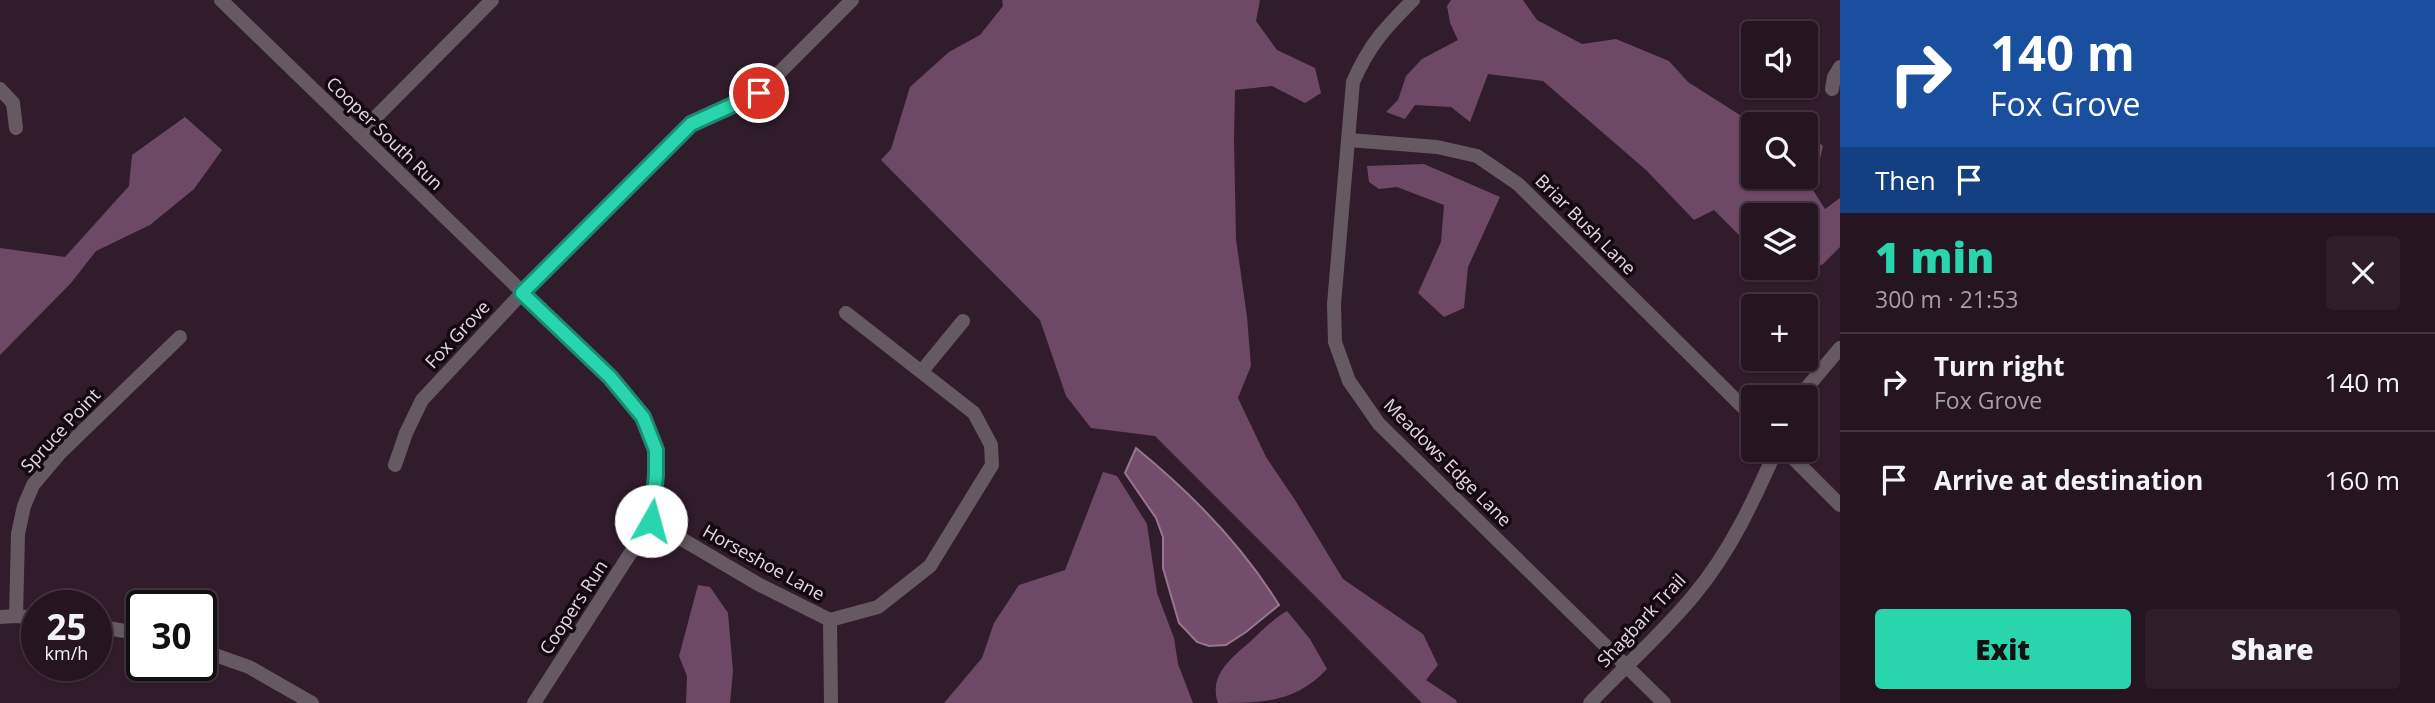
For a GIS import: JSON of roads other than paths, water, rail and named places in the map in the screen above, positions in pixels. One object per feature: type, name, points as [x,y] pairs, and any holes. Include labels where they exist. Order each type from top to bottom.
[{"type":"street","name":"Cooper South Run","points":[[221,0],[522,293]]},
{"type":"street","points":[[359,134],[492,0]]},
{"type":"street","name":"Fox Grove","points":[[395,465],[406,433],[422,400],[522,293],[691,124],[759,93],[852,0]]},
{"type":"street","name":"Meadows Edge Lane","points":[[1413,0],[1378,35],[1353,82],[1334,304],[1335,342],[1349,381],[1379,424],[1664,703]]},
{"type":"street","points":[[1832,89],[1834,77],[1840,67]]},
{"type":"street","points":[[0,89],[13,103],[16,128]]},
{"type":"street","name":"Briar Bush Lane","points":[[1349,140],[1437,147],[1476,156],[1518,184],[1741,405]]},
{"type":"street","name":"Coopers Run","points":[[522,293],[610,377],[643,417],[656,450],[651,521],[534,703]]},
{"type":"street","name":"Horseshoe Lane","points":[[651,521],[758,584],[830,620],[878,607],[930,566],[992,465],[991,445],[974,413],[846,313]]},
{"type":"street","points":[[922,371],[963,321]]},
{"type":"street","name":"Spruce Point","points":[[16,616],[18,534],[24,506],[33,485],[60,453],[180,337]]},
{"type":"street","points":[[1809,385],[1840,348]]},
{"type":"street","name":"Shagbark Trail","points":[[1590,703],[1695,594],[1720,558],[1771,462]]},
{"type":"street","points":[[1797,462],[1840,505]]},
{"type":"street","points":[[0,617],[21,616]]},
{"type":"street","points":[[830,620],[831,703]]},
{"type":"street","points":[[217,656],[249,667],[312,703]]}]
